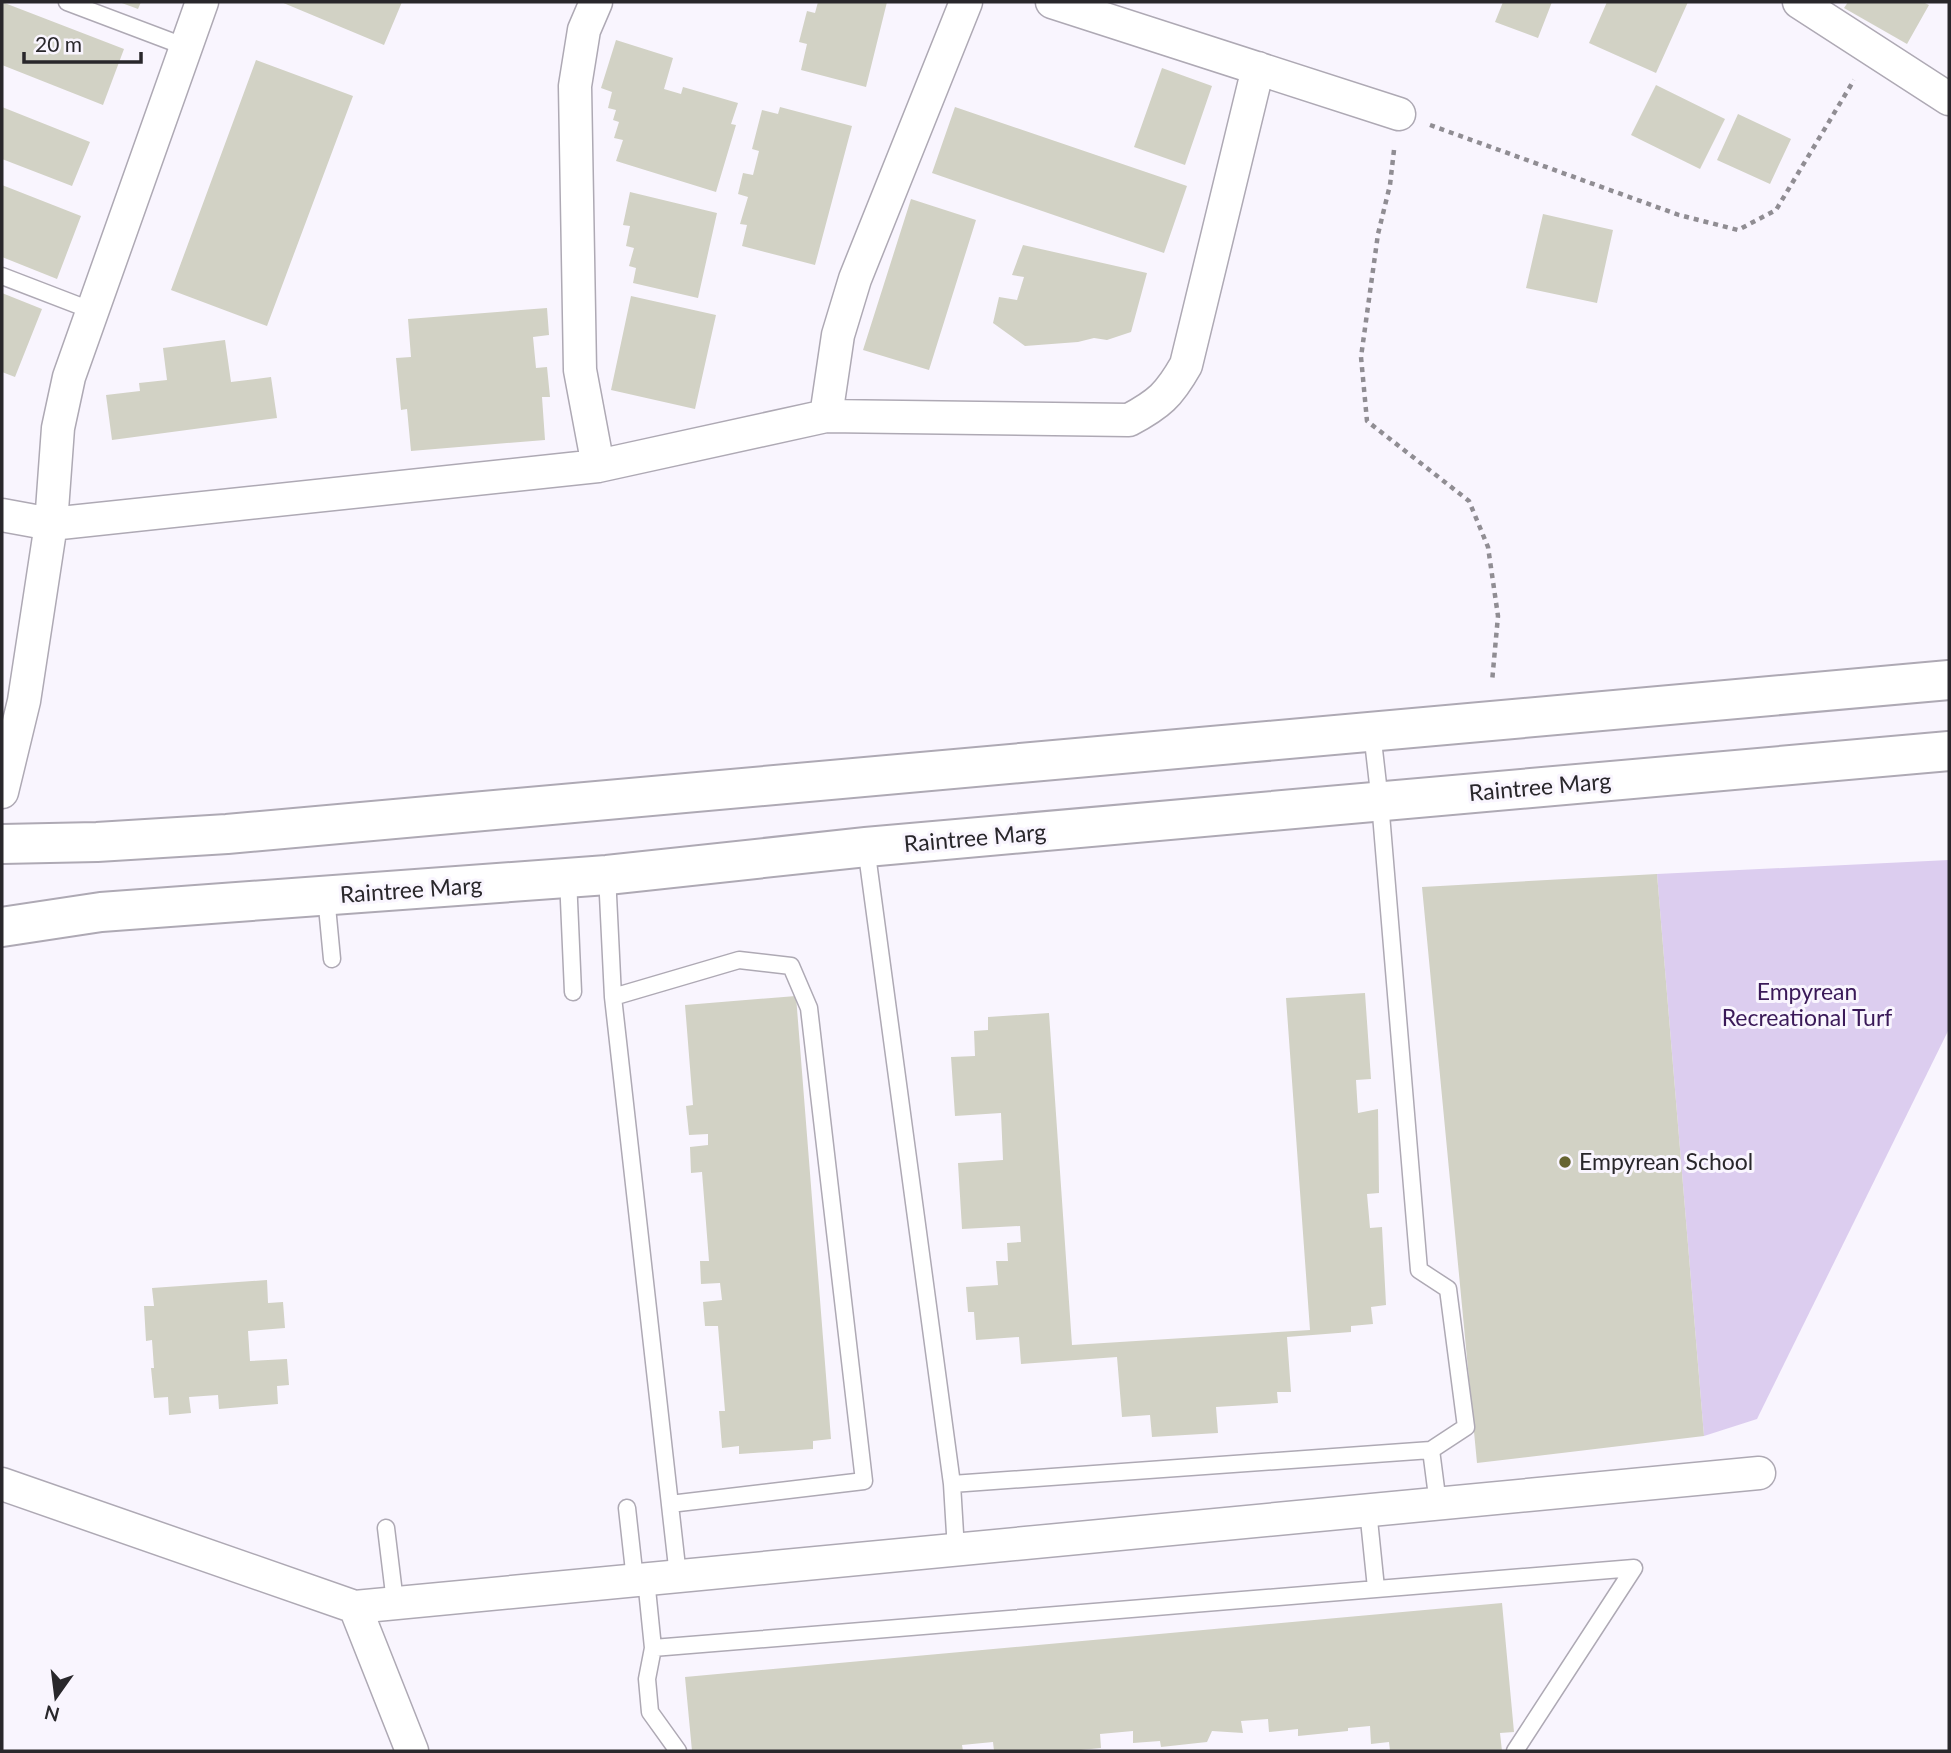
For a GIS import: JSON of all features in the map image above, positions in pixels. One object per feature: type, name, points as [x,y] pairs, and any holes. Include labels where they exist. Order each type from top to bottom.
[{"type":"main road","points":[[2,844],[97,842],[227,834],[1949,680]]},
{"type":"main road","name":"Raintree Marg","points":[[2,927],[101,912],[607,875],[866,847],[1949,751]]},
{"type":"street","points":[[2,792],[24,701],[51,524],[58,428],[69,377],[202,2]]},
{"type":"street","points":[[596,2],[584,30],[575,86],[580,370],[598,466]]},
{"type":"street","points":[[826,416],[838,335],[855,279],[966,2]]},
{"type":"street","points":[[1052,2],[1399,114]]},
{"type":"street","points":[[1817,7],[1872,50],[1949,99]]},
{"type":"street","points":[[2,515],[51,524],[598,466],[826,416],[1129,420],[1157,405],[1186,365],[1258,68]]},
{"type":"street","points":[[2,1484],[355,1607],[1759,1473]]},
{"type":"street","points":[[355,1607],[412,1751]]},
{"type":"lane","points":[[67,2],[186,47]]},
{"type":"lane","points":[[2,276],[93,311]]},
{"type":"lane","points":[[952,1484],[1431,1450],[1466,1427],[1448,1289],[1419,1270],[1380,802],[1371,732]]},
{"type":"lane","points":[[866,847],[952,1484],[956,1550]]},
{"type":"lane","points":[[607,875],[613,997],[678,1576]]},
{"type":"lane","points":[[568,878],[573,992]]},
{"type":"lane","points":[[326,896],[332,959]]},
{"type":"lane","points":[[613,997],[739,960],[792,966],[808,1008],[864,1481],[670,1504]]},
{"type":"lane","points":[[1431,1450],[1438,1504]]},
{"type":"lane","points":[[627,1508],[653,1648],[647,1679],[650,1712],[678,1751]]},
{"type":"lane","points":[[1368,1510],[1376,1588]]},
{"type":"lane","points":[[386,1528],[395,1602]]},
{"type":"lane","points":[[653,1648],[1634,1567],[1515,1751]]},
{"type":"path","points":[[1488,721],[1498,616],[1488,547],[1469,501],[1367,421],[1361,357],[1378,234],[1390,185],[1399,114],[1679,215],[1738,230],[1776,210],[1872,50]]},
{"type":"green space","name":"Empyrean Recreational Turf","points":[[1949,860],[1949,1029],[1757,1419],[1704,1436],[1657,874]]},
{"type":"building","points":[[2,2],[124,49],[103,105],[2,65]]},
{"type":"building","points":[[119,2],[141,2],[138,9]]},
{"type":"building","points":[[281,2],[402,2],[384,45]]},
{"type":"building","points":[[818,2],[887,2],[866,87],[801,70],[807,44],[799,42],[807,11],[815,13]]},
{"type":"building","points":[[1503,2],[1552,2],[1538,38],[1495,22]]},
{"type":"building","points":[[1607,2],[1688,2],[1656,73],[1589,43]]},
{"type":"building","points":[[1848,2],[1923,2],[1929,5],[1907,44],[1844,8]]},
{"type":"building","points":[[616,40],[673,58],[664,89],[681,94],[683,87],[738,103],[731,124],[736,125],[716,192],[616,161],[623,140],[614,138],[619,122],[613,120],[616,110],[608,108],[612,92],[601,88]]},
{"type":"building","points":[[256,60],[353,96],[267,326],[171,290]]},
{"type":"building","points":[[1162,68],[1212,86],[1185,165],[1134,147]]},
{"type":"building","points":[[1656,85],[1725,119],[1700,169],[1631,135]]},
{"type":"building","points":[[2,107],[90,142],[72,186],[2,159]]},
{"type":"building","points":[[780,107],[852,126],[815,265],[742,246],[747,225],[740,224],[748,197],[738,194],[743,173],[753,175],[759,151],[752,149],[762,110],[778,114]]},
{"type":"building","points":[[955,107],[1187,186],[1164,253],[932,173]]},
{"type":"building","points":[[1738,114],[1791,139],[1770,184],[1717,160]]},
{"type":"building","points":[[2,185],[81,216],[57,279],[2,257]]},
{"type":"building","points":[[630,192],[717,213],[698,298],[633,283],[636,268],[629,266],[634,248],[626,246],[630,226],[623,225]]},
{"type":"building","points":[[911,199],[976,220],[929,370],[863,350]]},
{"type":"building","points":[[1543,214],[1613,230],[1597,303],[1526,288]]},
{"type":"building","points":[[1023,245],[1147,273],[1131,332],[1107,340],[1094,338],[1078,342],[1025,346],[993,323],[999,297],[1017,300],[1024,277],[1012,275]]},
{"type":"building","points":[[2,293],[42,309],[15,377],[2,372]]},
{"type":"building","points":[[631,296],[716,315],[695,409],[611,390]]},
{"type":"building","points":[[547,308],[549,335],[533,337],[536,368],[547,367],[550,397],[542,397],[545,440],[411,451],[407,409],[401,410],[396,358],[411,357],[408,319]]},
{"type":"building","points":[[225,340],[231,382],[271,377],[277,418],[112,440],[106,395],[140,391],[139,383],[167,380],[163,348]]},
{"type":"building","name":"Empyrean School","points":[[1657,874],[1704,1436],[1477,1463],[1422,887]]},
{"type":"building","points":[[1365,993],[1371,1079],[1356,1080],[1358,1113],[1378,1109],[1379,1193],[1367,1194],[1370,1228],[1382,1227],[1386,1305],[1371,1307],[1373,1324],[1351,1326],[1351,1332],[1287,1337],[1291,1392],[1277,1392],[1278,1403],[1216,1407],[1218,1433],[1152,1437],[1150,1415],[1122,1417],[1117,1357],[1021,1364],[1019,1337],[976,1340],[974,1312],[968,1312],[966,1287],[998,1285],[996,1261],[1008,1261],[1007,1243],[1021,1242],[1020,1226],[962,1229],[958,1163],[1003,1160],[1001,1113],[955,1116],[951,1057],[975,1056],[974,1031],[988,1030],[988,1017],[1049,1013],[1072,1345],[1310,1330],[1286,998]]},
{"type":"building","points":[[796,996],[831,1439],[813,1441],[813,1449],[739,1454],[739,1446],[722,1448],[719,1411],[725,1411],[718,1326],[705,1326],[703,1302],[722,1300],[720,1283],[701,1284],[700,1261],[709,1261],[702,1172],[691,1173],[690,1147],[708,1145],[708,1134],[689,1135],[686,1106],[693,1105],[685,1005]]},
{"type":"building","points":[[267,1280],[268,1303],[283,1302],[285,1328],[248,1331],[250,1361],[287,1359],[289,1385],[277,1386],[278,1404],[219,1409],[218,1395],[189,1397],[191,1413],[169,1415],[168,1397],[154,1398],[152,1340],[146,1341],[144,1306],[154,1306],[152,1288]]},
{"type":"building","points":[[1502,1603],[1514,1732],[1500,1733],[1502,1751],[1390,1751],[1389,1742],[1371,1744],[1370,1726],[1298,1736],[1298,1729],[1269,1732],[1268,1719],[1241,1721],[1243,1733],[1212,1731],[1207,1742],[1161,1747],[1160,1741],[1133,1743],[1133,1731],[1100,1734],[1101,1748],[1071,1751],[994,1751],[993,1742],[962,1745],[963,1751],[692,1751],[685,1677]]},
{"type":"place","name":"Empyrean School","points":[[1565,1162]]}]
